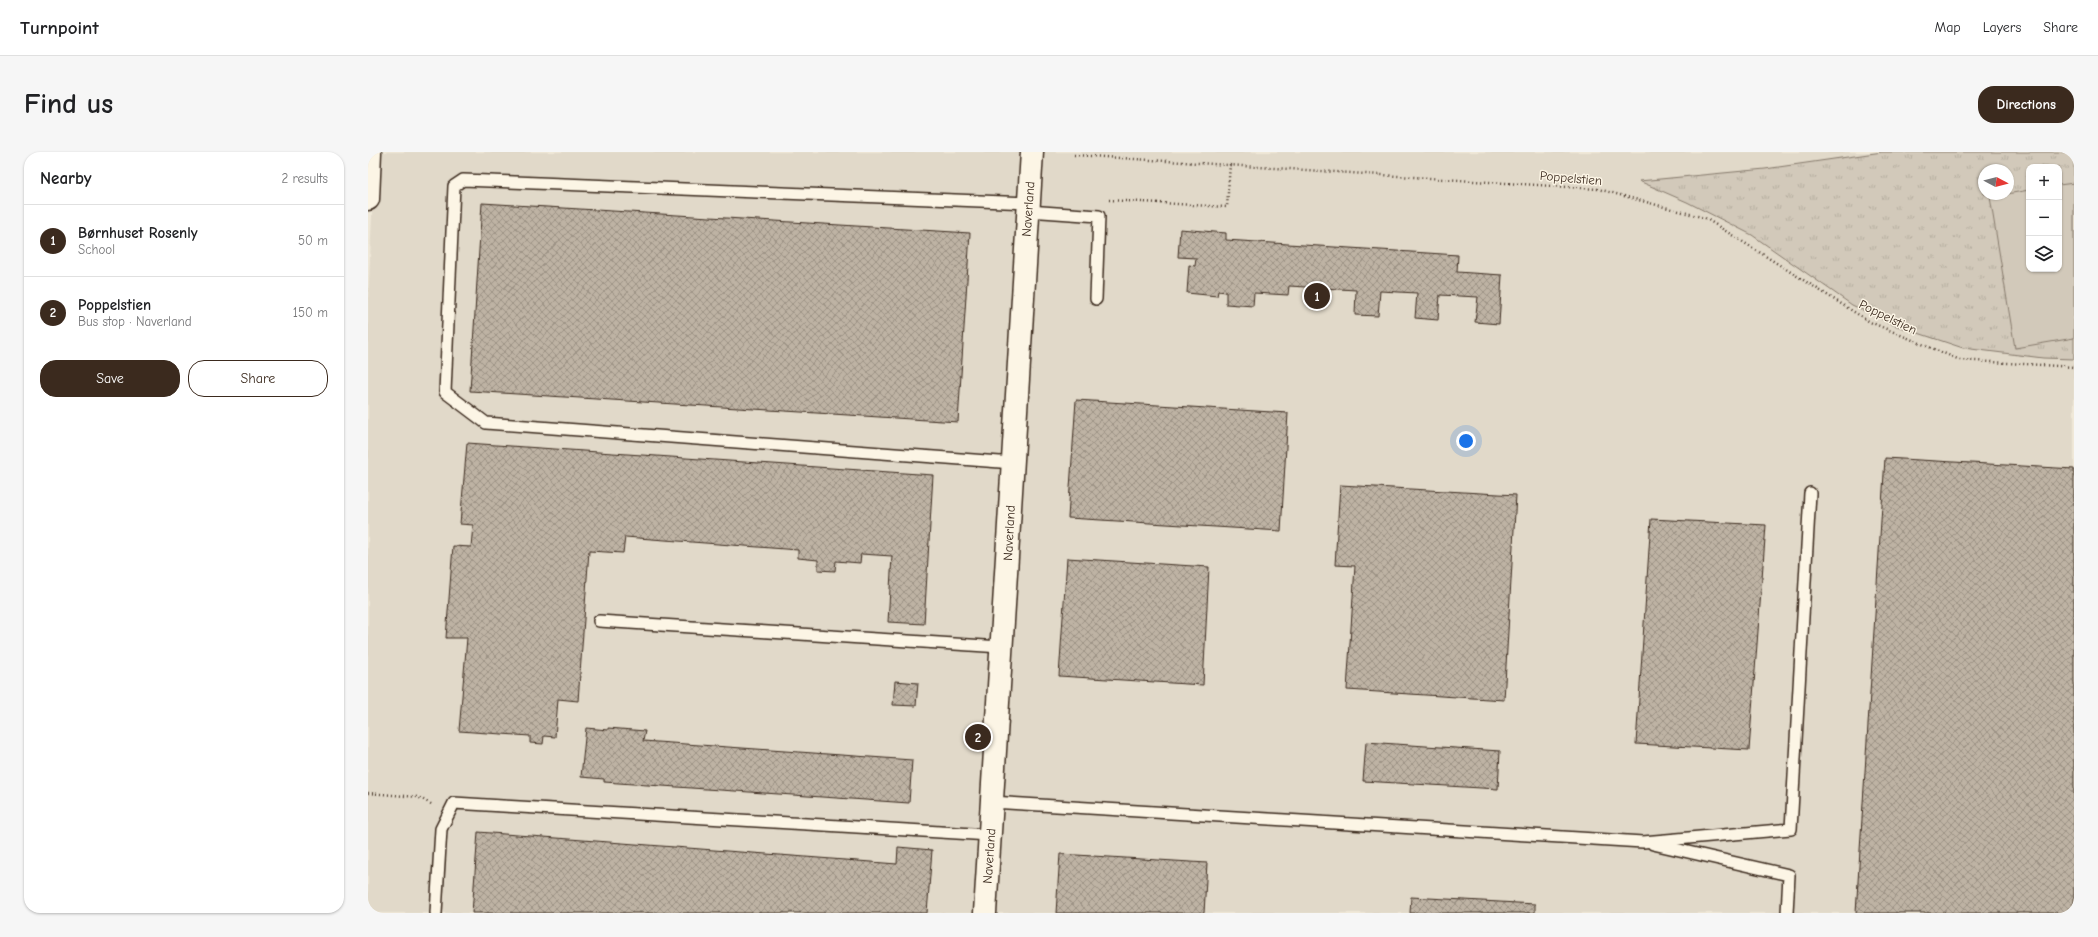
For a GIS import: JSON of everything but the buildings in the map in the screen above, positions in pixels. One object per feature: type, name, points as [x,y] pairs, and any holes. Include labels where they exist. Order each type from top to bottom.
[{"type":"street","points":[[368,199],[370,152]]},
{"type":"street","name":"Naverland","points":[[985,913],[1032,152]]},
{"type":"lane","points":[[1013,463],[486,423],[445,392],[454,186],[462,180],[1028,207],[1098,216],[1096,300]]},
{"type":"lane","points":[[992,802],[1642,842],[1791,829],[1810,493]]},
{"type":"lane","points":[[599,621],[1001,647]]},
{"type":"lane","points":[[436,913],[441,829],[454,803],[990,835]]},
{"type":"lane","points":[[1642,842],[1789,875],[1786,913]]},
{"type":"path","points":[[1096,156],[1097,152]]},
{"type":"path","name":"Poppelstien","points":[[1074,155],[1598,189],[1705,218],[1870,322],[1960,360],[2074,366]]},
{"type":"path","points":[[1108,200],[1228,207],[1230,164]]},
{"type":"path","points":[[368,793],[418,796],[448,814]]},
{"type":"shaded area","points":[[375,152],[2074,152],[2074,913],[368,913],[368,301]]},
{"type":"green space","points":[[1882,152],[2074,152],[2074,359],[2043,358],[1963,348],[1894,325],[1852,305],[1752,235],[1687,202],[1639,181],[1765,169]]},
{"type":"green space","points":[[2074,183],[2074,338],[2015,348],[1990,200],[2014,200],[2014,193],[2026,191],[2026,272],[2062,272],[2062,185]]},
{"type":"place","name":"Børnhuset Rosenly","points":[[1317,296]]},
{"type":"place","name":"Poppelstien","points":[[978,737]]}]
